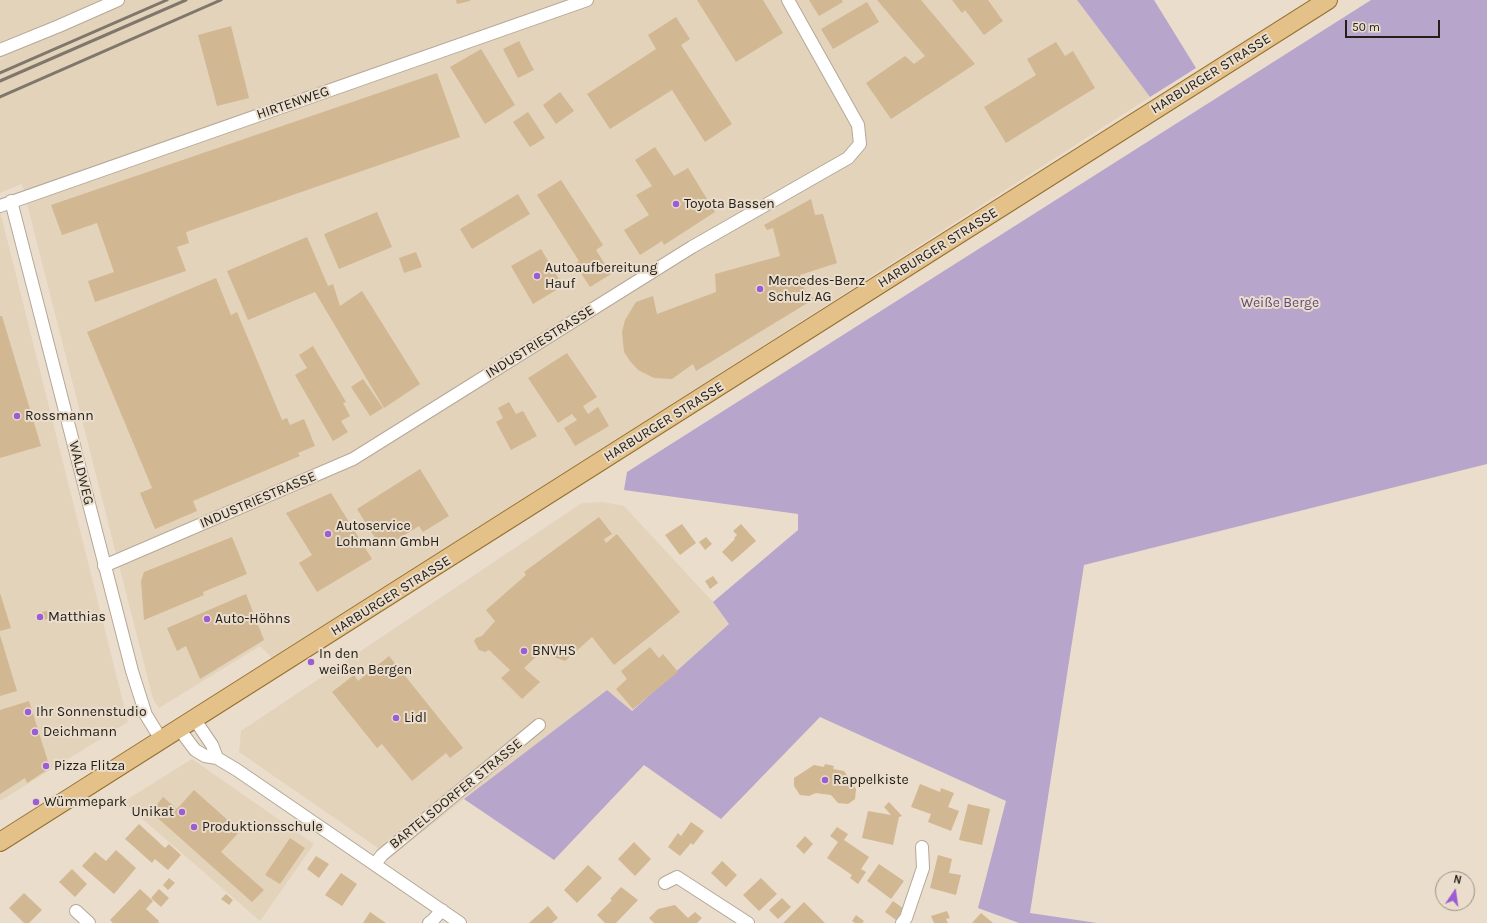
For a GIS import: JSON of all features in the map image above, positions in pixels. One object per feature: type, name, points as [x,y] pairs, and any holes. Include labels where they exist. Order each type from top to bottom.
[{"type":"main road","name":"HARBURGER STRASSE","points":[[0,842],[180,730],[1328,0]]},
{"type":"street","points":[[0,50],[118,0]]},
{"type":"street","name":"HIRTENWEG","points":[[5,203],[587,0]]},
{"type":"street","name":"INDUSTRIESTRASSE","points":[[104,566],[354,459],[692,247],[848,158],[860,144],[858,125],[788,0]]},
{"type":"street","name":"WALDWEG","points":[[5,203],[132,671],[146,715],[162,741]]},
{"type":"street","points":[[195,720],[212,745],[217,758]]},
{"type":"street","name":"BARTELSDORFER STRASSE","points":[[375,864],[382,854],[539,725]]},
{"type":"street","points":[[180,730],[195,750],[205,756],[217,758],[460,923]]},
{"type":"street","points":[[907,921],[923,868],[922,847]]},
{"type":"street","points":[[665,883],[677,876],[748,923]]},
{"type":"street","points":[[429,923],[442,910]]},
{"type":"street","points":[[76,911],[89,923]]},
{"type":"shaded area","points":[[0,0],[1077,0],[1150,97],[582,462],[272,658],[260,646],[159,708],[153,699],[22,184],[0,193],[0,60],[9,56],[0,59]]},
{"type":"shaded area","points":[[0,211],[128,722],[0,801]]},
{"type":"shaded area","points":[[603,502],[624,506],[713,602],[729,624],[631,711],[607,690],[464,799],[391,857],[239,752],[241,731],[582,503]]},
{"type":"shaded area","points":[[192,759],[314,844],[260,921],[123,802]]},
{"type":"green space","points":[[1077,0],[1154,0],[1196,68],[1150,97]]},
{"type":"green space","name":"Weiße Berge","points":[[1371,0],[1487,0],[1487,464],[1084,565],[1030,913],[1097,923],[1019,923],[978,908],[1006,801],[820,717],[721,819],[644,765],[554,860],[464,799],[607,690],[632,711],[729,624],[713,602],[798,530],[798,514],[624,490],[627,472]]},
{"type":"building","points":[[456,0],[470,0],[470,1],[457,4]]},
{"type":"building","points":[[697,0],[763,0],[783,33],[736,62]]},
{"type":"building","points":[[809,0],[842,0],[843,2],[819,16]]},
{"type":"building","points":[[877,0],[921,0],[975,64],[891,119],[866,83],[905,56],[914,64],[925,56]]},
{"type":"building","points":[[952,0],[988,0],[1003,21],[984,35],[965,10],[962,13]]},
{"type":"building","points":[[867,2],[879,22],[833,49],[821,29]]},
{"type":"building","points":[[676,17],[690,39],[681,45],[732,124],[705,142],[672,90],[610,129],[587,94],[656,49],[648,35]]},
{"type":"building","points":[[231,26],[249,98],[217,106],[198,35]]},
{"type":"building","points":[[519,41],[534,70],[518,78],[503,49]]},
{"type":"building","points":[[1056,42],[1065,56],[1073,51],[1095,88],[1006,143],[984,107],[1036,75],[1027,59]]},
{"type":"building","points":[[481,49],[515,105],[485,124],[450,67]]},
{"type":"building","points":[[437,73],[460,137],[186,232],[189,243],[177,247],[186,271],[95,302],[88,281],[114,272],[97,223],[62,235],[51,205]]},
{"type":"building","points":[[560,92],[574,111],[556,124],[543,105]]},
{"type":"building","points":[[528,112],[545,138],[530,147],[513,122]]},
{"type":"building","name":"Toyota Bassen","points":[[655,147],[674,176],[688,168],[715,212],[664,245],[662,241],[640,255],[624,230],[649,215],[636,195],[652,186],[635,160]]},
{"type":"building","points":[[561,180],[603,245],[596,250],[611,274],[590,287],[575,264],[579,261],[537,195]]},
{"type":"building","points":[[518,194],[530,214],[472,249],[460,229]]},
{"type":"building","name":"Mercedes-Benz Schulz AG","points":[[811,199],[815,215],[823,214],[837,263],[800,275],[807,293],[814,299],[696,371],[693,364],[672,379],[654,378],[638,370],[624,352],[622,332],[625,320],[636,302],[653,296],[657,314],[716,292],[715,274],[780,256],[773,228],[767,230],[764,225]]},
{"type":"building","points":[[377,212],[392,247],[339,269],[324,234]]},
{"type":"building","points":[[307,237],[328,286],[333,284],[340,306],[362,291],[420,384],[384,408],[315,292],[248,320],[227,271]]},
{"type":"building","name":"Autoaufbereitung Hauf","points":[[541,249],[563,286],[533,304],[511,266]]},
{"type":"building","points":[[416,252],[422,267],[404,273],[399,258]]},
{"type":"building","points":[[216,278],[231,315],[237,312],[282,420],[287,418],[290,425],[304,419],[315,446],[298,453],[300,456],[193,501],[197,511],[155,529],[140,493],[152,488],[87,332]]},
{"type":"building","points":[[0,316],[2,316],[41,446],[0,458]]},
{"type":"building","points":[[313,346],[346,402],[343,403],[350,416],[341,421],[348,432],[333,441],[295,375],[307,368],[299,355]]},
{"type":"building","points":[[567,353],[597,397],[583,406],[588,414],[598,407],[609,426],[575,446],[564,428],[577,420],[572,414],[558,423],[528,378]]},
{"type":"building","points":[[363,379],[383,408],[370,416],[351,387]]},
{"type":"building","points":[[509,402],[516,414],[523,411],[537,436],[511,450],[496,422],[503,418],[498,408]]},
{"type":"building","points":[[420,469],[449,516],[423,532],[419,526],[382,549],[357,509]]},
{"type":"building","name":"Autoservice Lohmann GmbH","points":[[331,493],[372,559],[317,592],[299,563],[312,555],[286,513]]},
{"type":"building","points":[[599,517],[612,534],[604,539],[606,543],[617,534],[680,612],[614,665],[592,637],[565,661],[551,656],[545,648],[524,668],[540,682],[522,699],[501,678],[510,670],[489,650],[485,652],[479,650],[474,641],[476,638],[482,636],[495,621],[486,610],[526,575],[524,572]]},
{"type":"building","points":[[682,524],[696,543],[680,555],[665,535]]},
{"type":"building","points":[[741,524],[756,541],[732,562],[722,552],[735,539],[734,538],[737,535],[733,531]]},
{"type":"building","points":[[232,537],[247,574],[203,592],[204,595],[144,620],[141,581],[144,572]]},
{"type":"building","points":[[706,537],[712,544],[705,550],[699,542]]},
{"type":"building","points":[[713,576],[718,583],[710,589],[705,581]]},
{"type":"building","points":[[0,593],[11,628],[0,631]]},
{"type":"building","points":[[246,594],[264,640],[200,679],[186,646],[177,651],[167,628]]},
{"type":"building","points":[[47,611],[49,618],[44,620],[42,612]]},
{"type":"building","name":"Matthias","points":[[41,613],[43,620],[39,622],[37,614]]},
{"type":"building","points":[[0,635],[17,691],[0,696]]},
{"type":"building","points":[[650,647],[659,658],[663,654],[678,672],[633,709],[616,689],[627,679],[621,671]]},
{"type":"building","name":"Lidl","points":[[389,656],[463,748],[450,758],[446,753],[412,781],[382,744],[377,748],[332,692],[354,675],[358,681]]},
{"type":"building","points":[[29,701],[50,768],[27,783],[25,778],[0,794],[0,710]]},
{"type":"building","points":[[825,764],[834,766],[833,769],[844,771],[856,789],[855,799],[848,804],[838,803],[831,795],[816,793],[809,796],[800,795],[794,786],[794,778],[814,765],[824,767]]},
{"type":"building","points":[[920,784],[940,792],[941,788],[954,793],[948,807],[959,811],[951,831],[928,822],[931,814],[911,807]]},
{"type":"building","points":[[194,790],[240,831],[221,852],[264,890],[252,902],[151,812],[163,797],[177,809]]},
{"type":"building","points":[[889,802],[902,816],[899,817],[893,845],[862,838],[868,811],[891,815],[884,807]]},
{"type":"building","points":[[968,804],[990,809],[982,845],[959,840]]},
{"type":"building","points":[[691,822],[704,831],[693,845],[691,843],[680,856],[668,847],[678,833],[681,836]]},
{"type":"building","points":[[139,824],[165,848],[169,844],[181,855],[168,870],[155,859],[152,863],[125,839]]},
{"type":"building","points":[[837,827],[848,834],[844,840],[869,857],[861,869],[866,872],[858,884],[850,878],[852,875],[827,858],[838,842],[830,836]]},
{"type":"building","points":[[805,836],[813,844],[804,854],[796,846]]},
{"type":"building","points":[[290,838],[305,848],[280,884],[265,875]]},
{"type":"building","points":[[634,842],[651,859],[635,876],[618,859]]},
{"type":"building","points":[[116,850],[136,868],[114,894],[82,866],[95,852],[106,861]]},
{"type":"building","points":[[938,855],[952,859],[949,873],[961,875],[956,895],[930,888]]},
{"type":"building","points":[[316,856],[329,864],[319,878],[307,869]]},
{"type":"building","points":[[722,861],[737,875],[726,887],[711,873]]},
{"type":"building","points":[[879,864],[904,881],[891,899],[867,881]]},
{"type":"building","points":[[588,865],[602,878],[577,903],[564,890]]},
{"type":"building","points":[[72,869],[87,884],[75,897],[59,882]]},
{"type":"building","points":[[341,873],[357,884],[342,906],[325,895]]},
{"type":"building","points":[[169,878],[175,883],[168,890],[163,885]]},
{"type":"building","points":[[761,878],[777,894],[759,911],[743,895]]},
{"type":"building","points":[[621,887],[638,900],[616,923],[605,923],[597,915],[612,900],[610,899]]},
{"type":"building","points":[[140,889],[153,901],[146,909],[159,921],[159,923],[113,923],[110,920]]},
{"type":"building","points":[[159,889],[169,898],[161,907],[151,898]]},
{"type":"building","points":[[24,893],[42,910],[29,923],[24,923],[9,908]]},
{"type":"building","points":[[226,894],[233,900],[229,905],[221,899]]},
{"type":"building","points":[[782,898],[791,907],[778,919],[769,910]]},
{"type":"building","points":[[893,901],[904,909],[896,920],[885,912]]},
{"type":"building","points":[[804,902],[825,923],[783,923]]},
{"type":"building","points":[[675,905],[688,918],[695,912],[702,918],[697,923],[654,923],[649,918],[658,909]]},
{"type":"building","points":[[548,906],[558,918],[552,923],[529,923]]},
{"type":"building","points":[[947,911],[950,918],[946,919],[948,923],[934,923],[931,916]]},
{"type":"building","points":[[370,912],[386,923],[363,923]]},
{"type":"building","points":[[981,913],[993,923],[972,923]]},
{"type":"building","points":[[856,915],[864,921],[862,923],[855,923],[852,921]]},
{"type":"railway","points":[[0,73],[167,0]]},
{"type":"railway","points":[[0,81],[186,0]]},
{"type":"railway","points":[[0,97],[221,0]]},
{"type":"place","name":"Toyota Bassen","points":[[676,204]]},
{"type":"place","name":"Autoaufbereitung Hauf","points":[[537,276]]},
{"type":"place","name":"Mercedes-Benz Schulz AG","points":[[760,289]]},
{"type":"place","name":"Rossmann","points":[[17,416]]},
{"type":"place","name":"Autoservice Lohmann GmbH","points":[[328,534]]},
{"type":"place","name":"Matthias","points":[[40,617]]},
{"type":"place","name":"Auto-Höhns","points":[[207,619]]},
{"type":"place","name":"BNVHS","points":[[524,651]]},
{"type":"place","name":"In den weißen Bergen","points":[[311,662]]},
{"type":"place","name":"Ihr Sonnenstudio","points":[[28,712]]},
{"type":"place","name":"Lidl","points":[[396,718]]},
{"type":"place","name":"Deichmann","points":[[35,732]]},
{"type":"place","name":"Pizza Flitza","points":[[46,766]]},
{"type":"place","name":"Rappelkiste","points":[[825,780]]},
{"type":"place","name":"Wümmepark","points":[[36,802]]},
{"type":"place","name":"Unikat","points":[[182,812]]},
{"type":"place","name":"Produktionsschule","points":[[194,827]]}]
